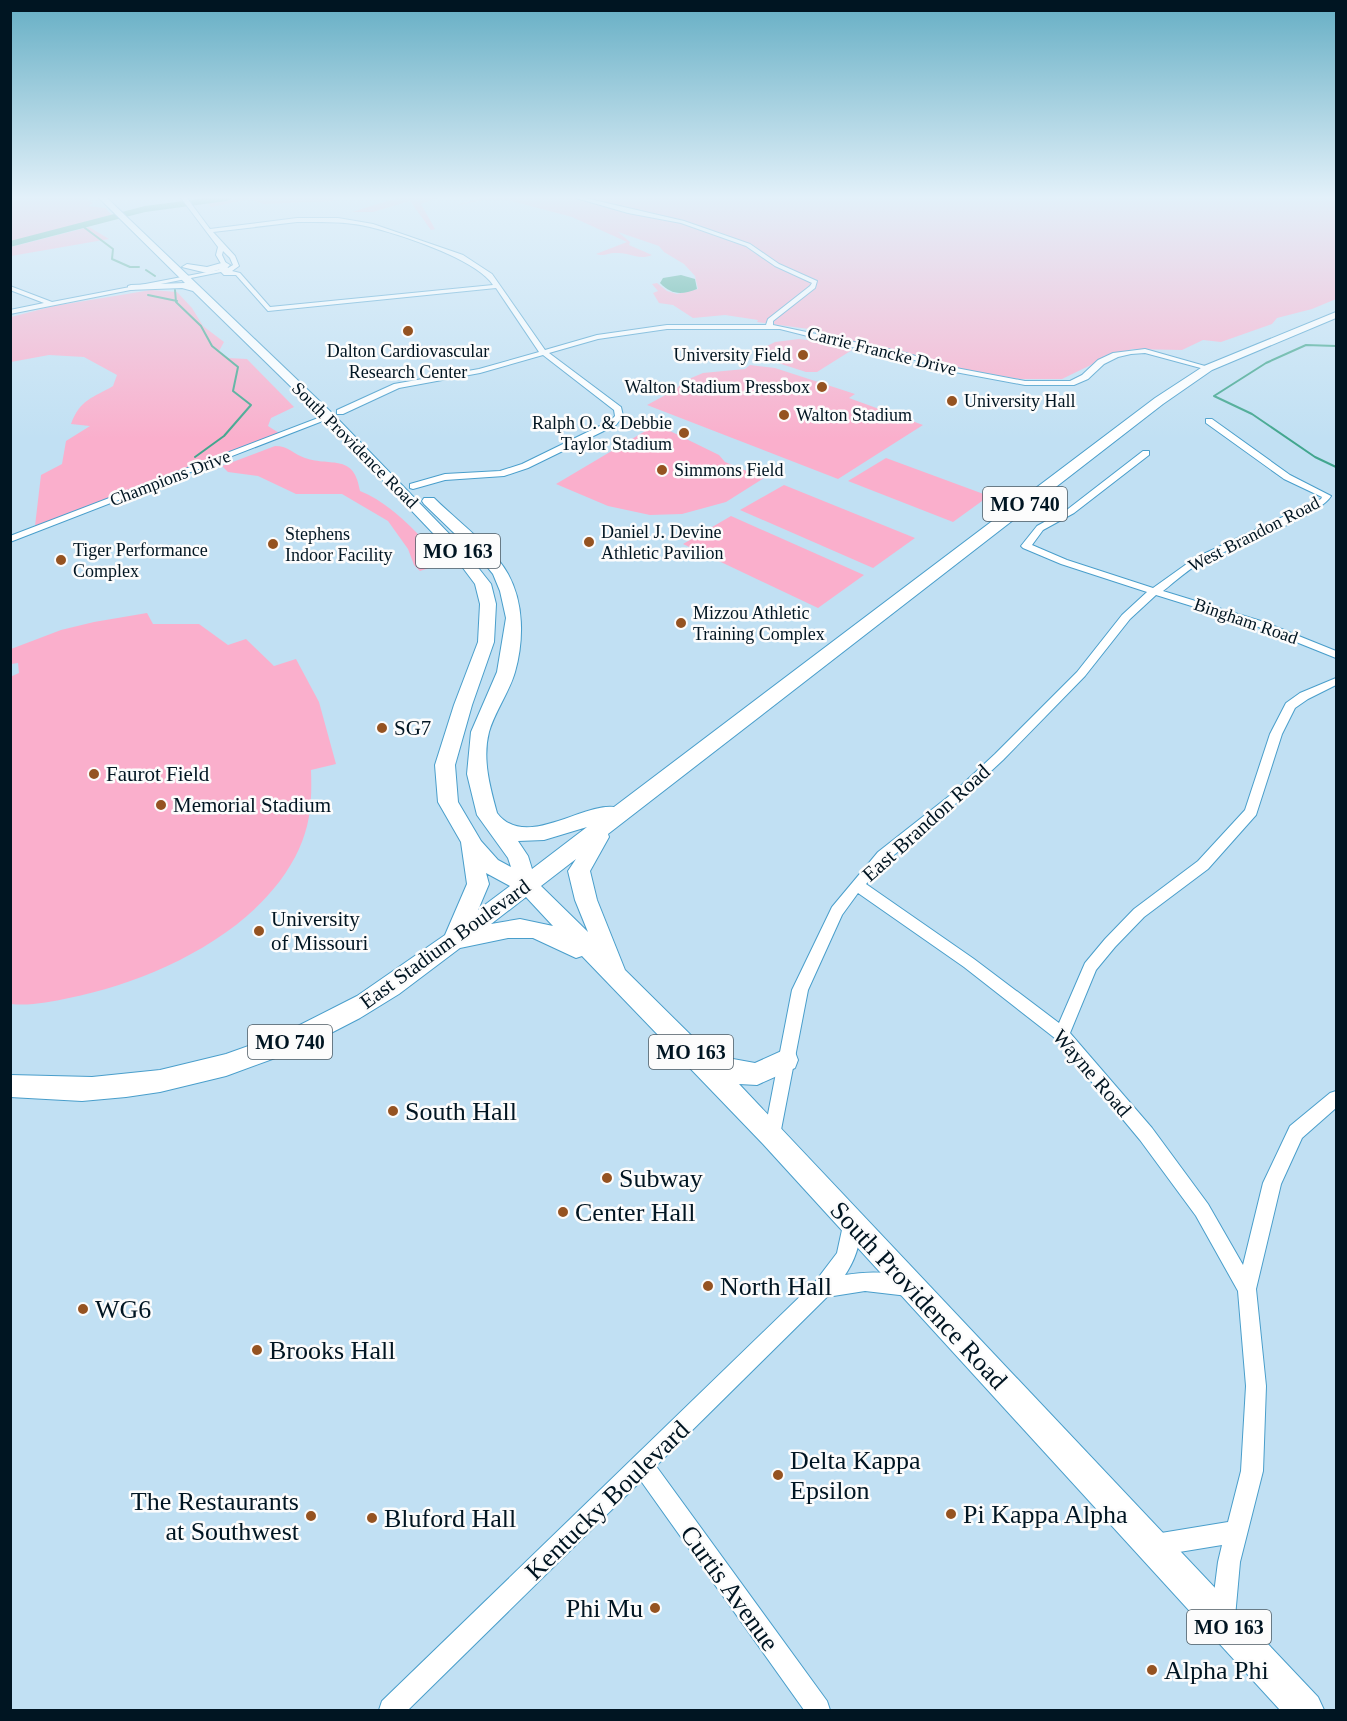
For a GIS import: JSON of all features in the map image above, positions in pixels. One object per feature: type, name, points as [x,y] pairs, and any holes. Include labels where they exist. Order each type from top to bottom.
[{"type":"main road","points":[[131,288],[158,278]]},
{"type":"main road","points":[[131,288],[182,285],[193,278]]},
{"type":"main road","name":"South Providence Road","points":[[193,278],[334,415],[413,486],[500,573],[508,591],[514,618],[506,672],[480,732],[477,774],[487,815],[518,856],[527,885]]},
{"type":"main road","points":[[213,278],[211,280],[213,285]]},
{"type":"main road","name":"MO 740","points":[[1208,368],[1336,315]]},
{"type":"main road","name":"East Stadium Boulevard","points":[[10,1086],[91,1089],[189,1074],[245,1059],[289,1042],[354,1010],[401,980],[453,941],[1159,401],[1208,368]]},
{"type":"main road","name":"South Providence Road","points":[[334,415],[456,549],[483,584],[488,604],[486,642],[463,705],[446,765],[448,802],[467,835],[491,866],[527,885],[772,1136],[1305,1710]]},
{"type":"main road","points":[[486,642],[491,663],[485,694],[492,706]]},
{"type":"main road","points":[[493,823],[514,834],[544,833],[587,822],[629,807]]},
{"type":"main road","points":[[616,976],[586,900],[579,871],[595,841],[629,807]]},
{"type":"main road","points":[[453,941],[478,884],[467,835]]},
{"type":"main road","points":[[453,941],[518,927],[535,928],[555,934],[616,976]]},
{"type":"main road","points":[[703,1065],[757,1074],[786,1060]]},
{"type":"street","points":[[10,312],[191,278]]},
{"type":"street","points":[[242,278],[268,309],[498,286]]},
{"type":"street","points":[[413,486],[445,477],[501,474],[525,466],[613,423],[619,416],[618,409],[543,352],[492,278]]},
{"type":"street","points":[[769,326],[770,320],[813,287],[815,282],[807,278]]},
{"type":"street","points":[[10,288],[49,303]]},
{"type":"street","name":"Carrie Francke Drive","points":[[334,415],[397,386],[480,371],[597,337],[641,329],[769,326],[803,331],[851,345],[902,354],[955,369],[1025,383],[1052,385],[1085,377],[1101,362],[1116,355],[1138,352],[1168,356],[1208,368]]},
{"type":"street","name":"Champions Drive","points":[[10,539],[334,415]]},
{"type":"street","name":"West Brandon Road","points":[[1154,592],[1198,560],[1298,515],[1324,501],[1327,496],[1287,477],[1209,421]]},
{"type":"street","name":"Bingham Road","points":[[1146,453],[1071,511],[1040,528],[1026,546],[1154,592],[1205,605],[1336,655]]},
{"type":"street","name":"East Brandon Road","points":[[772,1136],[800,990],[811,961],[837,911],[883,856],[957,796],[999,758],[1081,674],[1126,617],[1154,592]]},
{"type":"street","points":[[1062,1034],[1090,967],[1110,943],[1139,913],[1203,865],[1251,812],[1276,734],[1290,706],[1304,696],[1336,681]]},
{"type":"street","name":"Wayne Road","points":[[857,885],[969,963],[1062,1034],[1146,1134],[1202,1210],[1246,1289]]},
{"type":"street","points":[[1223,1621],[1228,1562],[1252,1471],[1257,1386],[1246,1289],[1272,1183],[1296,1132],[1336,1098]]},
{"type":"street","name":"Kentucky Boulevard","points":[[391,1710],[822,1289],[844,1263],[850,1244],[851,1222]]},
{"type":"street","points":[[822,1289],[856,1281],[879,1281],[912,1288]]},
{"type":"street","name":"Curtis Avenue","points":[[643,1466],[818,1710]]},
{"type":"street","points":[[1151,1546],[1236,1532]]},
{"type":"shaded area","points":[[663,278],[693,278],[695,279],[697,289],[677,293],[660,283]]},
{"type":"shaded area","points":[[696,278],[1336,278],[1336,299],[1312,309],[1277,318],[1272,324],[1221,342],[1203,340],[1182,350],[1132,349],[1099,361],[1062,379],[1020,379],[963,369],[888,348],[842,340],[809,329],[757,322],[758,320],[725,315],[693,318],[673,305],[659,303],[653,293],[658,291],[652,284],[657,283],[667,291],[677,294],[698,289]]},
{"type":"shaded area","points":[[151,290],[177,292],[192,308],[203,326],[224,342],[219,351],[228,358],[247,359],[294,407],[271,418],[268,426],[279,433],[35,526],[41,475],[62,464],[66,441],[90,426],[71,424],[79,409],[88,400],[113,386],[117,375],[84,357],[49,355],[11,362],[11,317],[54,306]]},
{"type":"shaded area","name":"University Field","points":[[799,339],[832,343],[852,350],[817,372],[806,372],[775,362],[774,359],[755,352],[775,342]]},
{"type":"shaded area","name":"Walton Stadium","points":[[750,365],[775,368],[855,394],[849,398],[923,425],[838,479],[647,405],[675,390],[684,381],[703,373],[745,369]]},
{"type":"shaded area","name":"Simmons Field","points":[[647,430],[668,430],[719,455],[725,462],[764,478],[726,502],[682,514],[650,515],[608,506],[556,484]]},
{"type":"shaded area","points":[[280,446],[305,458],[347,466],[353,471],[360,491],[393,511],[440,557],[435,566],[420,571],[414,565],[408,549],[388,521],[342,494],[296,494],[258,476],[228,472],[222,466]]},
{"type":"shaded area","points":[[886,458],[989,496],[953,522],[848,481]]},
{"type":"shaded area","points":[[784,485],[915,538],[873,568],[740,510]]},
{"type":"shaded area","points":[[731,516],[864,575],[818,608],[683,544]]},
{"type":"shaded area","name":"Memorial Stadium","points":[[147,613],[153,624],[199,624],[228,645],[246,639],[274,666],[296,659],[319,702],[336,764],[311,770],[310,810],[299,849],[282,879],[259,905],[232,928],[169,965],[135,979],[62,999],[33,1004],[11,1004],[10,677],[19,673],[18,663],[11,664],[11,649],[61,630]]},
{"type":"waterway","points":[[175,290],[176,301]]},
{"type":"waterway","points":[[148,295],[176,301]]},
{"type":"waterway","points":[[176,301],[201,326],[212,346],[238,367],[233,391],[251,405],[224,436],[195,457]]},
{"type":"waterway","points":[[1336,346],[1306,345],[1266,363],[1214,396],[1252,414],[1315,457],[1336,467]]},
{"type":"place","name":"Dalton Cardiovascular Research Center","points":[[408,331]]},
{"type":"place","name":"University Field","points":[[803,355]]},
{"type":"place","name":"Walton Stadium Pressbox","points":[[822,387]]},
{"type":"place","name":"University Hall","points":[[952,401]]},
{"type":"place","name":"Walton Stadium","points":[[784,415]]},
{"type":"place","name":"Ralph O. & Debbie Taylor Stadium","points":[[684,433]]},
{"type":"place","name":"Simmons Field","points":[[662,470]]},
{"type":"place","name":"Daniel J. Devine Athletic Pavilion","points":[[589,542]]},
{"type":"place","name":"Stephens Indoor Facility","points":[[273,544]]},
{"type":"place","name":"Tiger Performance Complex","points":[[61,560]]},
{"type":"place","name":"Mizzou Athletic Training Complex","points":[[681,623]]},
{"type":"place","name":"SG7","points":[[382,728]]},
{"type":"place","name":"Faurot Field","points":[[94,774]]},
{"type":"place","name":"Memorial Stadium","points":[[161,805]]},
{"type":"place","name":"University of Missouri","points":[[259,931]]},
{"type":"place","name":"South Hall","points":[[393,1111]]},
{"type":"place","name":"Subway","points":[[607,1178]]},
{"type":"place","name":"Center Hall","points":[[563,1212]]},
{"type":"place","name":"North Hall","points":[[708,1286]]},
{"type":"place","name":"WG6","points":[[83,1309]]},
{"type":"place","name":"Brooks Hall","points":[[257,1350]]},
{"type":"place","name":"Delta Kappa Epsilon","points":[[778,1475]]},
{"type":"place","name":"Pi Kappa Alpha","points":[[951,1514]]},
{"type":"place","name":"The Restaurants at Southwest","points":[[311,1516]]},
{"type":"place","name":"Bluford Hall","points":[[372,1518]]},
{"type":"place","name":"Phi Mu","points":[[655,1608]]},
{"type":"place","name":"Alpha Phi","points":[[1152,1670]]}]
